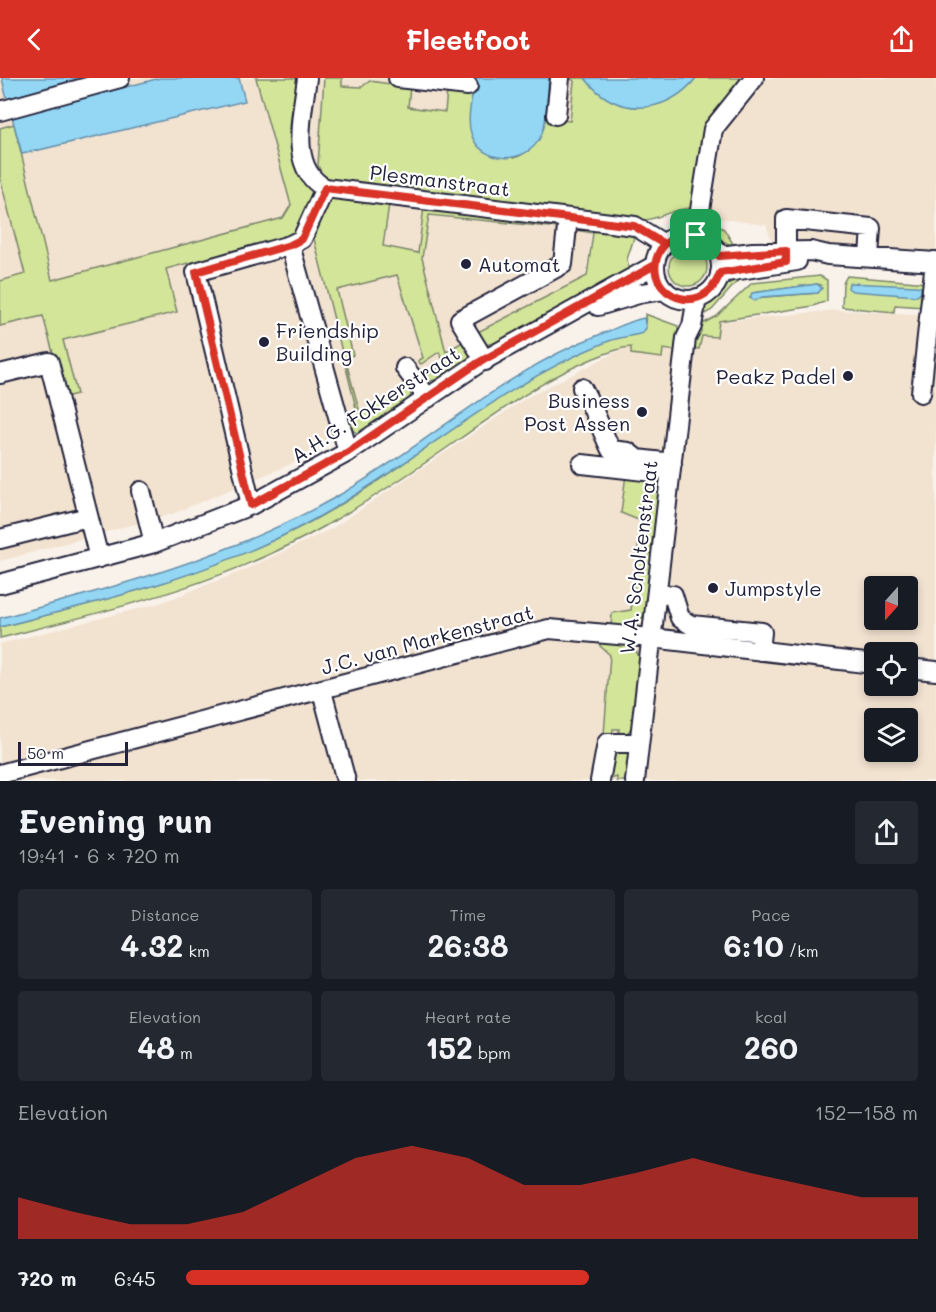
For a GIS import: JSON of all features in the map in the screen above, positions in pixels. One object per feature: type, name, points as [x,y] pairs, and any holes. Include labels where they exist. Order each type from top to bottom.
[{"type":"street","points":[[0,111],[120,78]]},
{"type":"street","points":[[251,505],[196,272],[290,245],[302,239],[325,188],[312,179],[302,154],[300,136],[307,78]]},
{"type":"street","points":[[398,78],[468,86]]},
{"type":"street","points":[[556,115],[561,78]]},
{"type":"street","points":[[696,235],[714,129],[754,78]]},
{"type":"street","name":"Plesmanstraat","points":[[325,188],[634,226],[664,244]]},
{"type":"street","points":[[485,361],[460,320],[562,264],[568,218]]},
{"type":"street","points":[[786,257],[786,219],[871,228],[868,256]]},
{"type":"street","points":[[679,235],[696,235],[710,243],[719,265],[712,288],[681,296],[657,278],[655,265],[664,244],[679,235]]},
{"type":"street","points":[[290,245],[348,452]]},
{"type":"street","points":[[719,265],[786,257],[811,251],[828,255],[936,262],[921,393]]},
{"type":"street","name":"A.H.G. Fokkerstraat","points":[[0,584],[154,543],[251,505],[348,452],[485,361],[655,265]]},
{"type":"street","name":"A.H.G. Fokkerstraat","points":[[564,316],[631,295],[681,296]]},
{"type":"street","name":"W.A. Scholtenstraat","points":[[635,781],[657,594],[669,556],[673,520],[671,469],[686,338],[681,296]]},
{"type":"street","points":[[0,374],[49,362],[99,558]]},
{"type":"street","points":[[405,368],[428,398]]},
{"type":"street","points":[[582,388],[599,417],[600,429],[611,450],[628,452],[637,459],[671,469]]},
{"type":"street","points":[[582,464],[671,469]]},
{"type":"street","points":[[141,491],[154,543]]},
{"type":"street","points":[[0,539],[88,517]]},
{"type":"street","points":[[657,594],[673,595],[680,618],[690,633]]},
{"type":"street","name":"J.C. van Markenstraat","points":[[0,774],[322,691],[549,629],[652,638],[690,633],[724,637],[760,651],[864,663]]},
{"type":"street","points":[[918,669],[936,671]]},
{"type":"street","points":[[322,691],[346,781]]},
{"type":"street","points":[[600,781],[607,743],[639,743]]},
{"type":"shaded area","points":[[0,78],[936,78],[936,255],[856,246],[774,248],[766,225],[597,201],[585,278],[505,319],[293,463],[172,514],[0,561]]},
{"type":"shaded area","points":[[837,310],[936,315],[936,781],[0,781],[0,644],[160,603],[242,571],[333,528],[526,398],[628,346],[717,322]]},
{"type":"green space","points":[[256,78],[299,78],[315,190],[298,228],[291,235],[166,269],[177,312],[63,340],[77,394],[65,397],[43,316],[0,326],[0,281],[25,274],[0,178],[0,128],[14,124],[52,280],[283,218],[291,205]]},
{"type":"green space","points":[[324,78],[342,78],[342,86],[361,87],[370,81],[410,87],[408,107],[445,112],[447,91],[474,94],[470,125],[513,158],[526,152],[535,143],[544,118],[570,121],[574,81],[570,78],[585,78],[597,91],[611,100],[640,107],[670,100],[684,91],[696,78],[745,78],[716,113],[693,208],[680,209],[646,220],[332,180],[322,175],[318,165]]},
{"type":"green space","points":[[330,196],[389,204],[383,246],[418,253],[424,207],[558,222],[559,228],[429,215],[422,258],[446,352],[464,341],[471,353],[457,369],[435,380],[421,380],[445,364],[439,352],[421,364],[418,361],[423,358],[397,275],[337,290],[353,355],[345,358],[360,413],[408,386],[411,394],[409,401],[358,434],[350,428],[347,416],[357,412],[314,239]]},
{"type":"green space","points":[[711,222],[724,229],[735,247],[720,240]]},
{"type":"green space","points":[[576,227],[635,235],[627,259],[629,270],[574,300],[575,303],[498,342],[485,345],[476,333],[587,276],[593,233],[575,230]]},
{"type":"green space","points":[[688,248],[702,253],[707,267],[702,281],[688,286],[674,281],[669,267],[674,253]]},
{"type":"green space","points":[[820,276],[827,280],[827,301],[813,306],[719,321],[717,337],[702,336],[699,349],[692,348],[695,328],[717,316],[752,283]],"holes":[[[821,285],[818,293],[750,298],[753,293]]]},
{"type":"green space","points":[[847,276],[927,283],[924,307],[895,305],[894,312],[842,307],[843,283]]},
{"type":"green space","points":[[740,278],[712,310],[699,317],[716,294]]},
{"type":"green space","points":[[645,314],[678,326],[677,351],[663,349],[662,358],[631,354],[631,347],[623,348],[580,364],[539,386],[343,516],[247,564],[207,580],[125,606],[0,638],[0,627],[119,596],[197,571],[235,557],[310,522],[365,489],[469,417],[533,377],[594,346],[631,335],[646,327]]},
{"type":"green space","points":[[626,474],[659,478],[661,482],[646,610],[637,623],[611,627],[612,613],[631,610],[641,521],[621,513]]},
{"type":"green space","points":[[601,640],[619,642],[629,646],[634,649],[640,659],[632,727],[625,736],[619,736],[619,729],[613,729],[612,736],[604,735],[610,655],[600,646]]},
{"type":"green space","points":[[617,751],[626,752],[629,757],[626,781],[617,781],[617,777],[610,779],[611,759]]},
{"type":"water","points":[[2,78],[87,78],[7,100]]},
{"type":"water","points":[[160,78],[239,78],[245,101],[22,154],[12,117]]},
{"type":"water","points":[[475,78],[549,78],[547,109],[540,138],[525,153],[504,158],[493,156],[476,144],[469,120]]},
{"type":"water","points":[[585,78],[696,78],[684,91],[670,100],[640,107],[625,106],[610,100],[597,91]]},
{"type":"water","points":[[849,283],[916,286],[921,287],[921,293],[917,296],[852,291],[848,288]]},
{"type":"water","points":[[817,284],[822,288],[818,293],[762,297],[755,301],[750,298],[752,293]]},
{"type":"water","points":[[644,318],[646,328],[643,333],[604,343],[528,381],[350,498],[276,539],[238,556],[160,584],[0,627],[0,618],[172,568],[255,537],[296,518],[369,477],[498,388],[531,368],[565,350]]},
{"type":"place","name":"Automat","points":[[466,264]]},
{"type":"place","name":"Friendship Building","points":[[264,342]]},
{"type":"place","name":"Peakz Padel","points":[[848,376]]},
{"type":"place","name":"Business Post Assen","points":[[642,412]]},
{"type":"place","name":"Jumpstyle","points":[[713,588]]},
{"type":"route","points":[[696,235],[679,235],[671,239],[660,250],[655,265],[577,306],[564,316],[478,363],[348,452],[251,505],[196,272],[290,245],[302,239],[325,188],[634,226],[664,244],[660,250],[657,257],[655,265],[657,278],[665,290],[672,296],[680,298],[698,298],[706,294],[717,281],[720,273],[786,262],[786,251],[719,256],[710,243],[696,235]]}]
